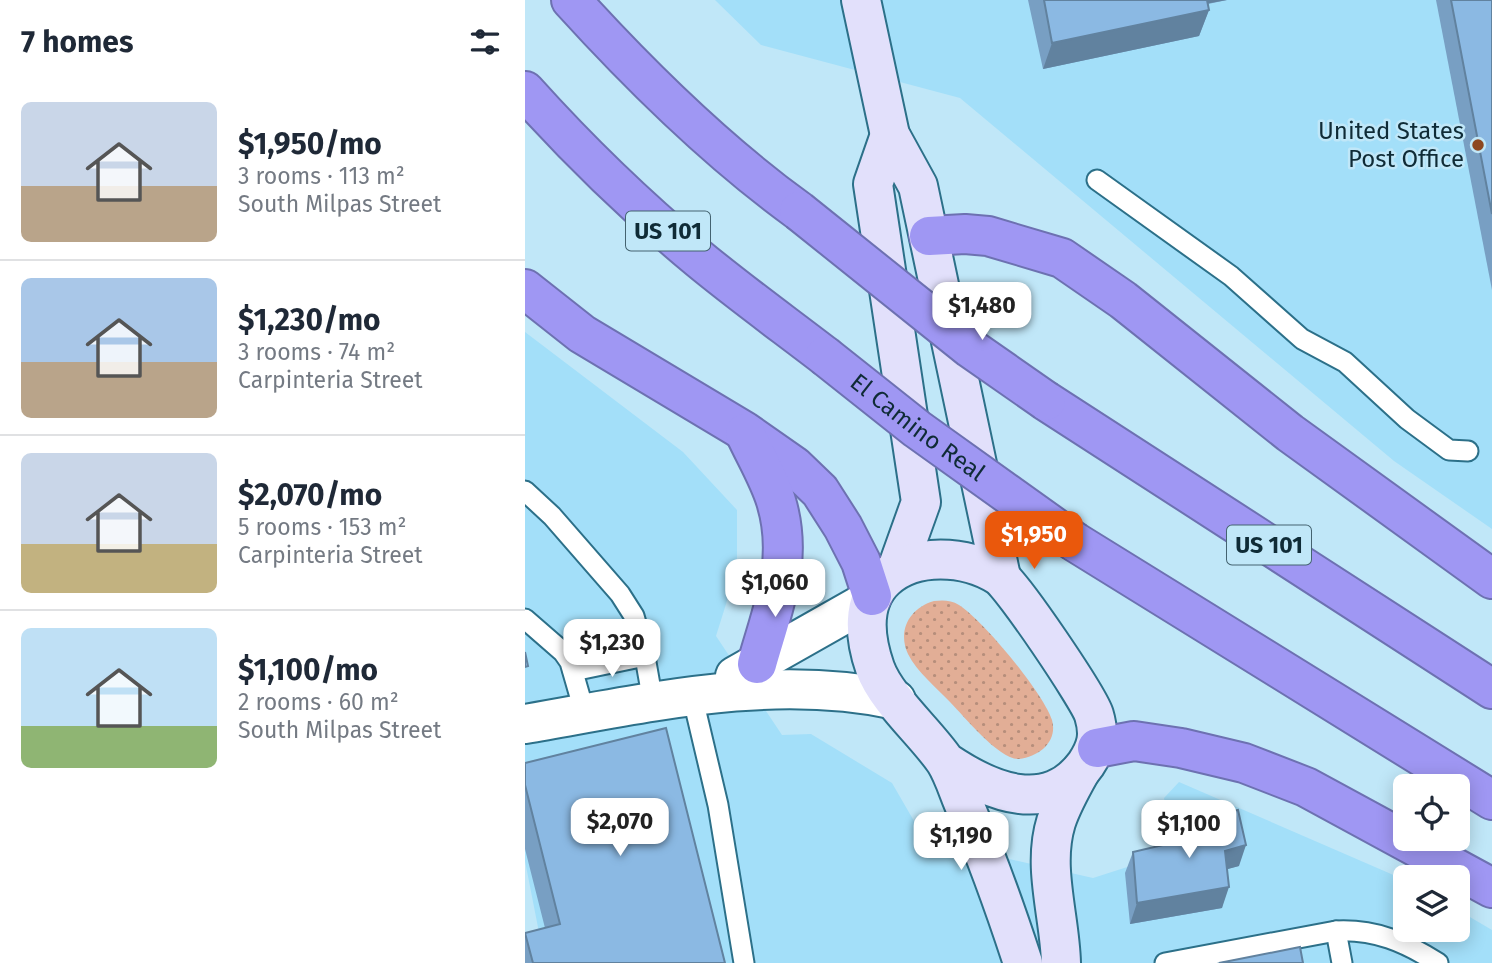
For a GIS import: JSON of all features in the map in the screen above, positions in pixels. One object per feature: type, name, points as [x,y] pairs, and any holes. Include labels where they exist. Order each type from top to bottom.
[{"type":"highway","name":"US 101","points":[[581,10],[689,119],[761,184],[799,211],[970,348],[1046,401],[1492,689]]},
{"type":"highway","name":"El Camino Real","points":[[525,91],[623,190],[698,257],[917,429],[1075,542],[1492,800]]},
{"type":"highway","points":[[929,236],[988,236],[1062,258],[1123,300],[1290,433],[1492,579]]},
{"type":"highway","points":[[525,289],[582,334],[744,431],[794,466],[820,491],[843,527],[861,562],[871,597]]},
{"type":"highway","points":[[744,431],[776,500],[783,538],[784,566],[757,664]]},
{"type":"highway","points":[[1089,760],[1134,740],[1244,763],[1306,788],[1492,888]]},
{"type":"main road","points":[[861,0],[890,135],[918,186],[1001,576],[1077,682],[1094,713],[1089,760],[1056,823],[1051,853],[1061,963]]},
{"type":"main road","points":[[890,135],[873,184],[921,502],[897,569]]},
{"type":"main road","points":[[1001,576],[971,563],[951,560],[927,560],[897,569],[883,580],[871,597],[867,638],[876,671],[946,762],[995,876],[1023,963]]},
{"type":"main road","points":[[946,762],[984,785],[1019,795],[1048,793],[1065,785],[1089,760]]},
{"type":"street","points":[[701,694],[871,597]]},
{"type":"street","points":[[525,724],[701,694],[769,689],[828,689],[896,700]]},
{"type":"lane","points":[[1097,180],[1231,276],[1302,339],[1345,362],[1407,419],[1449,450],[1468,451]]},
{"type":"lane","points":[[525,491],[552,516],[620,594],[634,616],[645,656],[653,702]]},
{"type":"lane","points":[[525,619],[563,652],[573,671],[585,714]]},
{"type":"lane","points":[[573,671],[645,656]]},
{"type":"lane","points":[[701,694],[744,963]]},
{"type":"lane","points":[[1165,963],[1336,931],[1358,930],[1396,940],[1438,963]]},
{"type":"lane","points":[[1336,931],[1342,963]]},
{"type":"shaded area","points":[[715,0],[1492,0],[1492,529],[1394,461],[960,98],[761,45]]},
{"type":"shaded area","points":[[525,332],[683,452],[737,510],[737,569],[716,636],[782,735],[811,734],[892,783],[925,840],[1093,878],[1174,852],[1164,798],[1179,782],[1393,875],[1393,942],[1470,942],[1470,917],[1492,930],[1492,963],[545,963],[525,861]]},
{"type":"shaded area","points":[[934,601],[953,602],[970,613],[1025,676],[1047,708],[1053,724],[1051,739],[1041,751],[1019,759],[1002,752],[973,726],[912,661],[905,645],[905,629],[918,609]]},
{"type":"building","points":[[1044,0],[1207,0],[1209,10],[1052,43]]},
{"type":"building","points":[[1451,0],[1492,0],[1492,214]]},
{"type":"building","points":[[666,728],[725,963],[533,963],[525,933],[560,924],[525,785],[525,763]]},
{"type":"building","points":[[1238,810],[1246,845],[1225,851],[1229,887],[1137,903],[1133,852],[1197,837],[1195,819]]},
{"type":"building","points":[[1300,947],[1303,963],[1219,963]]},
{"type":"place","name":"United States Post Office","points":[[1478,145]]}]
